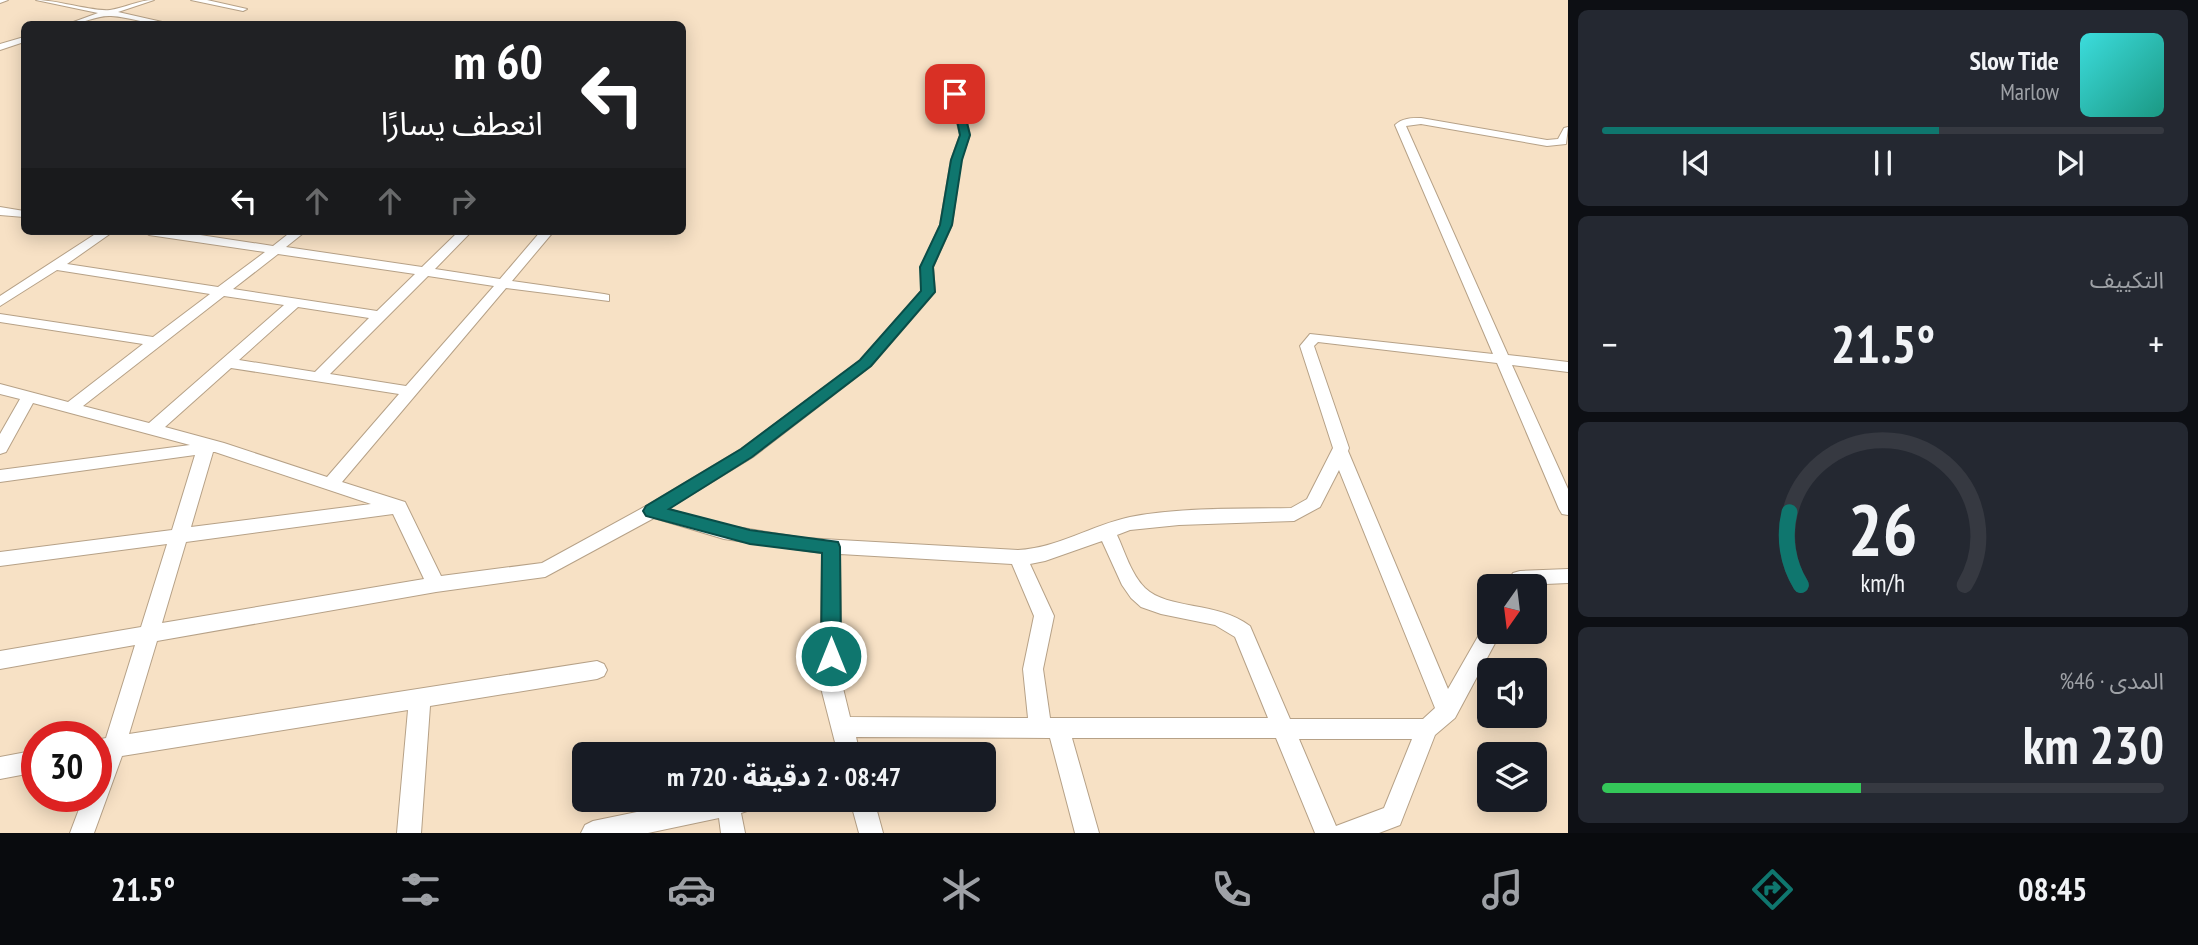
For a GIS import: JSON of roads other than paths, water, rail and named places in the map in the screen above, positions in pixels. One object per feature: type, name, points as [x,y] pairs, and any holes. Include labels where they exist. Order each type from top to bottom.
[{"type":"street","points":[[40,0],[151,21]]},
{"type":"street","points":[[82,21],[150,0]]},
{"type":"street","points":[[195,0],[243,9]]},
{"type":"street","points":[[0,47],[21,41]]},
{"type":"street","points":[[0,660],[436,584],[545,570],[652,511],[747,453],[866,363],[928,292],[927,267],[946,225],[956,160],[965,135],[955,94],[958,83]]},
{"type":"street","points":[[1568,130],[1562,142],[1547,143],[1421,121],[1409,121],[1400,125],[1568,509]]},
{"type":"street","points":[[0,211],[21,214]]},
{"type":"street","points":[[0,302],[102,235]]},
{"type":"street","points":[[177,235],[604,298]]},
{"type":"street","points":[[71,407],[295,235]]},
{"type":"street","points":[[318,377],[462,235]]},
{"type":"street","points":[[330,484],[544,235]]},
{"type":"street","points":[[55,266],[380,316]]},
{"type":"street","points":[[153,429],[295,303]]},
{"type":"street","points":[[0,318],[156,342]]},
{"type":"street","points":[[1447,712],[1339,452],[1340,444],[1307,346],[1310,340],[1322,337],[1568,367]]},
{"type":"street","points":[[228,363],[409,391]]},
{"type":"street","points":[[0,389],[153,429],[399,507],[436,584]]},
{"type":"street","points":[[0,401],[29,396]]},
{"type":"street","points":[[0,448],[29,396]]},
{"type":"street","points":[[0,475],[212,447]]},
{"type":"street","points":[[112,730],[148,635],[179,534],[212,447]]},
{"type":"street","points":[[652,511],[750,537],[831,547],[1038,556],[1106,530],[1166,519],[1285,516],[1302,511],[1317,498],[1335,455],[1339,452]]},
{"type":"street","points":[[0,559],[399,507]]},
{"type":"street","points":[[1106,530],[1134,587],[1143,597],[1157,604],[1222,618],[1243,632],[1327,833]]},
{"type":"street","points":[[831,547],[831,684],[846,742]]},
{"type":"street","points":[[1018,557],[1044,616],[1032,669],[1033,687],[1087,833]]},
{"type":"street","points":[[1547,577],[1568,576]]},
{"type":"street","points":[[1345,833],[1392,817],[1427,729],[1447,712],[1484,644]]},
{"type":"street","points":[[112,747],[597,670]]},
{"type":"street","points":[[409,833],[420,698]]},
{"type":"street","points":[[842,727],[1427,729]]},
{"type":"street","points":[[0,768],[21,764]]},
{"type":"street","points":[[82,833],[90,812]]},
{"type":"street","points":[[593,833],[691,812]]},
{"type":"street","points":[[733,833],[736,812]]},
{"type":"street","points":[[865,812],[871,833]]}]
